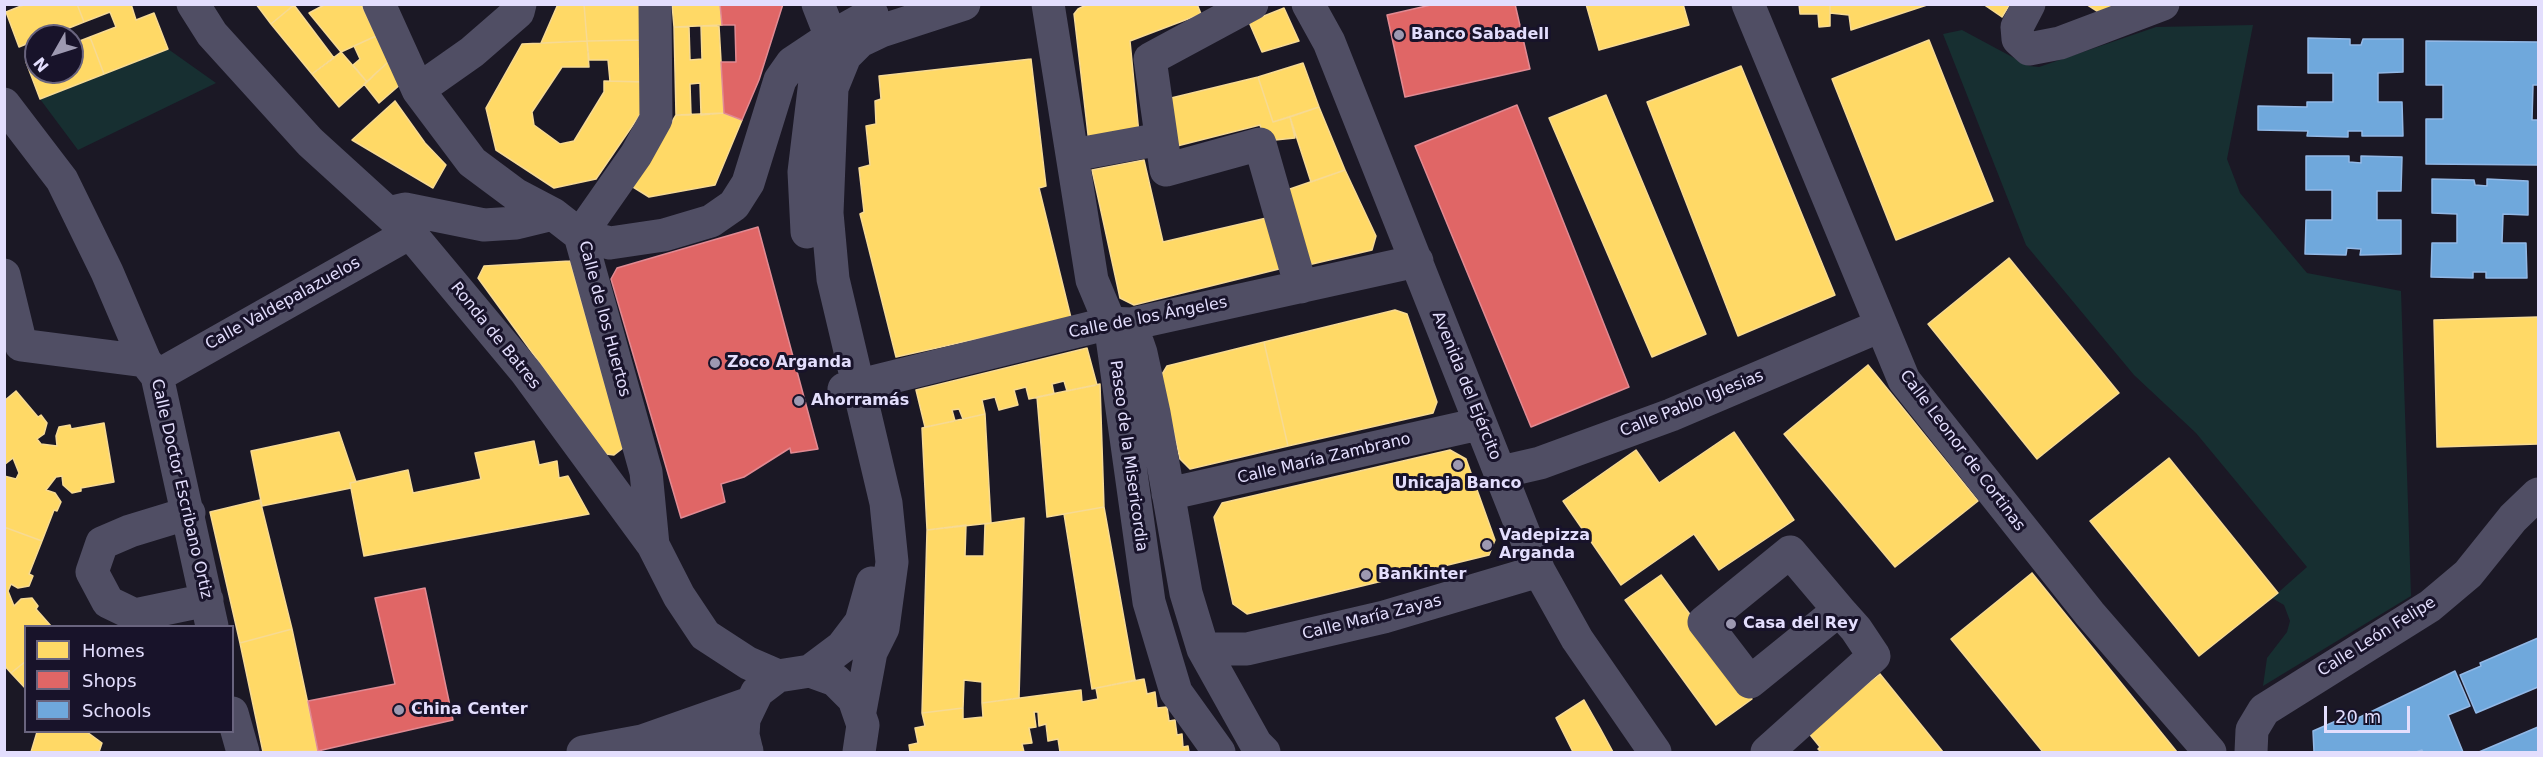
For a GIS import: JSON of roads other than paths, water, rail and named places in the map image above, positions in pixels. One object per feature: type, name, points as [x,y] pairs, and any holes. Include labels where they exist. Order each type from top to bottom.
[{"type":"street","name":"Ronda de Batres","points":[[193,4],[212,34],[310,142],[399,223],[526,372],[653,545],[679,596],[705,635],[748,663],[794,674],[823,674],[840,684],[854,699],[860,711]]},
{"type":"street","points":[[379,4],[418,90],[472,162],[515,194],[553,214],[580,235],[610,243],[664,235],[711,221],[734,206],[748,183],[780,80],[792,63],[863,18],[900,4]]},
{"type":"street","points":[[418,90],[472,52],[518,12],[520,4]]},
{"type":"street","name":"Calle de los Huertos","points":[[653,545],[646,471],[580,235],[636,155],[656,118],[655,4]]},
{"type":"street","points":[[818,4],[831,38],[815,81],[804,172],[805,212],[816,283],[886,503],[892,562],[883,628],[871,652],[860,711],[863,725],[859,753]]},
{"type":"street","points":[[747,752],[743,727],[750,703],[762,687],[794,674],[842,647],[861,622],[878,564],[873,504],[833,279],[828,224],[832,88],[845,56],[860,41],[964,4]]},
{"type":"street","name":"Paseo de la Misericordia","points":[[1048,4],[1092,280],[1141,353],[1186,593],[1203,649],[1250,734],[1264,753]]},
{"type":"street","points":[[1252,4],[1208,15],[1150,59],[1166,170],[1260,144],[1301,286]]},
{"type":"street","name":"Avenida del Ejército","points":[[1308,4],[1329,42],[1539,571],[1576,639],[1655,753]]},
{"type":"street","name":"Calle Leonor de Cortinas","points":[[1748,4],[1904,380],[2090,614],[2210,753]]},
{"type":"street","points":[[2030,4],[2018,27],[2018,39],[2029,49],[2060,44],[2163,4]]},
{"type":"street","name":"Calle Doctor Escribano Ortiz","points":[[4,105],[62,180],[151,368],[189,513],[209,614]]},
{"type":"street","points":[[1073,155],[1161,139]]},
{"type":"street","points":[[399,223],[405,209],[484,225],[516,223],[553,214]]},
{"type":"street","name":"Calle Valdepalazuelos","points":[[151,368],[399,223]]},
{"type":"street","name":"Calle de los Ángeles","points":[[851,388],[1120,323],[1417,261]]},
{"type":"street","points":[[4,275],[13,347],[151,368]]},
{"type":"street","name":"Paseo de la Misericordia","points":[[1120,323],[1149,602],[1176,692],[1219,753]]},
{"type":"street","name":"Calle Pablo Iglesias","points":[[1500,472],[1540,463],[1671,415],[1880,326]]},
{"type":"street","name":"Calle María Zambrano","points":[[1168,494],[1479,424]]},
{"type":"street","name":"Calle León Felipe","points":[[2251,753],[2252,730],[2264,710],[2430,606],[2468,574],[2513,518],[2538,494]]},
{"type":"street","points":[[189,513],[130,531],[102,543],[92,573],[108,602],[135,615],[209,614]]},
{"type":"street","name":"Calle María Zayas","points":[[1203,649],[1248,649],[1384,617],[1539,571]]},
{"type":"street","points":[[1767,753],[1874,656],[1848,619]]},
{"type":"street","points":[[583,753],[642,741],[750,703]]},
{"type":"street","points":[[234,720],[243,753]]},
{"type":"street","points":[[653,753],[697,741],[729,744],[747,752]]},
{"type":"place","name":"Banco Sabadell","points":[[1399,35]]},
{"type":"place","name":"Zoco Arganda","points":[[715,363]]},
{"type":"place","name":"Ahorramás","points":[[799,401]]},
{"type":"place","name":"Unicaja Banco","points":[[1458,465]]},
{"type":"place","name":"Vadepizza Arganda","points":[[1487,545]]},
{"type":"place","name":"Bankinter","points":[[1366,575]]},
{"type":"place","name":"Casa del Rey","points":[[1731,624]]},
{"type":"place","name":"China Center","points":[[399,710]]}]
